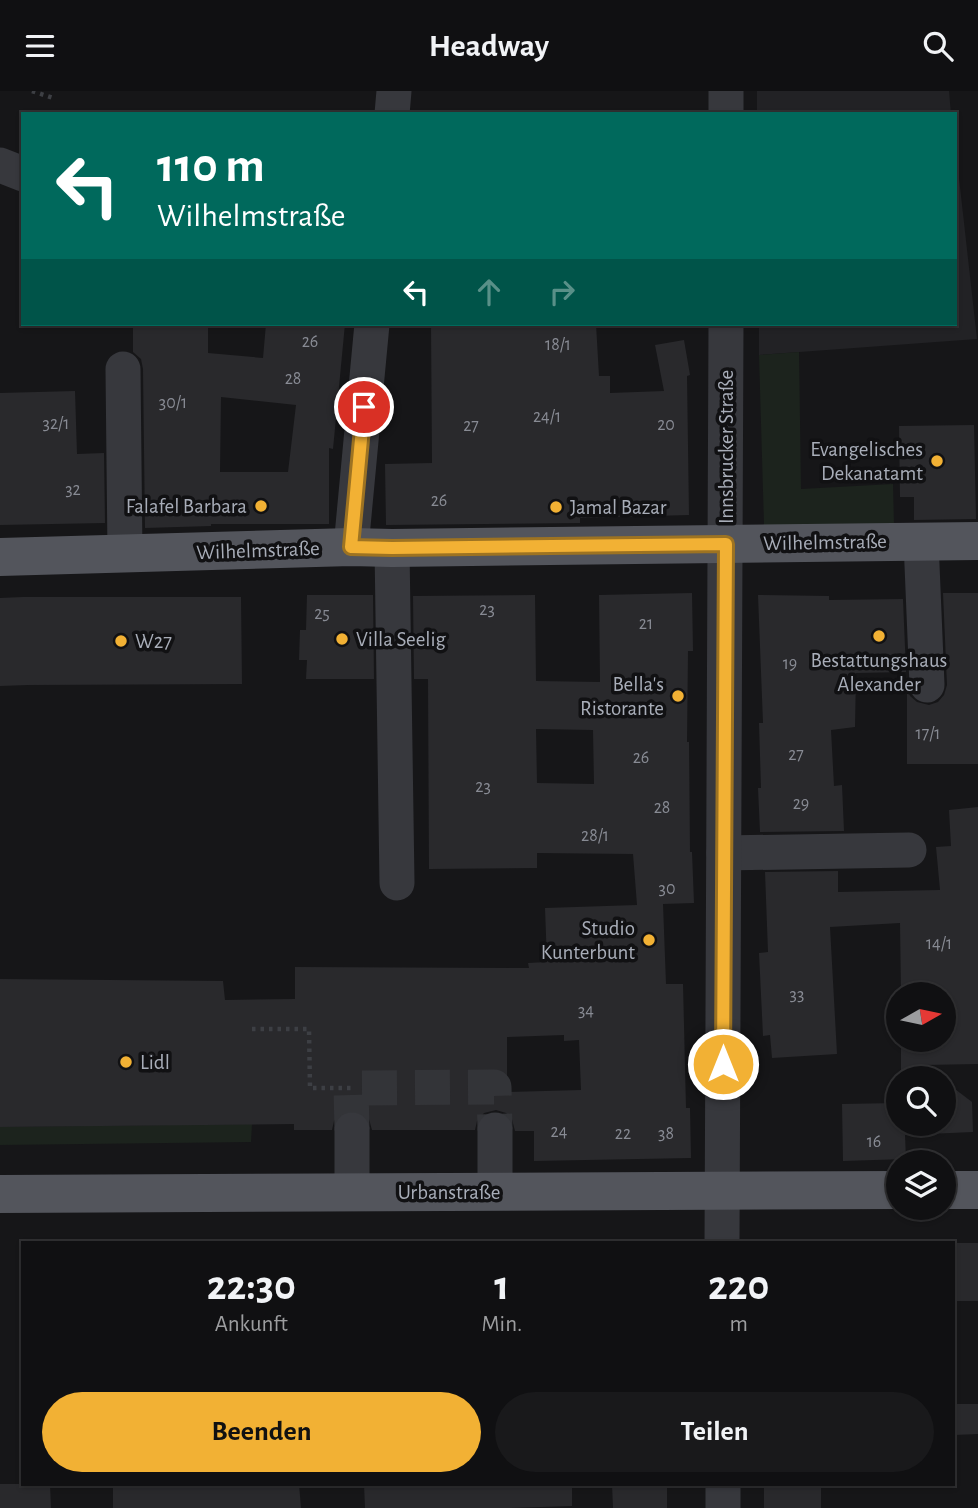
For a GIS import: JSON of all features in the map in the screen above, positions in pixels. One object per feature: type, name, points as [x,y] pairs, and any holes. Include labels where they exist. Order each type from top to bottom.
[{"type":"main road","name":"Wilhelmstraße","points":[[0,557],[351,547],[978,541]]},
{"type":"main road","points":[[956,1190],[978,1190]]},
{"type":"main road","name":"Urbanstraße","points":[[0,1194],[886,1191]]},
{"type":"street","points":[[392,112],[394,91]]},
{"type":"street","points":[[726,91],[726,112]]},
{"type":"street","points":[[0,165],[21,173]]},
{"type":"street","points":[[351,547],[372,326]]},
{"type":"street","name":"Innsbrucker Straße","points":[[722,1241],[726,326]]},
{"type":"street","points":[[120,554],[123,369]]},
{"type":"street","points":[[113,449],[120,554]]},
{"type":"street","points":[[921,541],[927,685]]},
{"type":"street","points":[[392,548],[397,883]]},
{"type":"street","points":[[724,852],[909,850]]},
{"type":"street","points":[[352,1130],[352,1193]]},
{"type":"street","points":[[495,1130],[495,1192]]},
{"type":"street","points":[[723,1486],[723,1508]]},
{"type":"path","points":[[33,91],[56,99]]},
{"type":"path","points":[[251,1029],[309,1029],[310,1088],[351,1088]]},
{"type":"shaded area","points":[[757,91],[949,91],[951,112],[757,112]]},
{"type":"shaded area","points":[[957,160],[977,339],[759,355],[759,326],[957,326]]},
{"type":"shaded area","points":[[799,352],[801,489],[893,484],[894,525],[764,525],[759,355]]},
{"type":"shaded area","points":[[252,1124],[251,1142],[0,1145],[0,1127]]},
{"type":"building","points":[[133,326],[208,326],[208,353],[263,358],[266,326],[345,326],[333,449],[329,448],[329,524],[211,524],[145,528],[141,359],[133,352]],"holes":[[[221,397],[296,405],[288,472],[220,472]]]},
{"type":"building","points":[[431,326],[596,326],[599,376],[610,376],[610,393],[664,391],[655,345],[684,340],[690,375],[687,376],[689,515],[580,518],[580,523],[386,525],[385,464],[432,463]]},
{"type":"building","points":[[75,391],[77,454],[104,453],[105,523],[0,525],[0,393]]},
{"type":"building","name":"Evangelisches Dekanatamt","points":[[974,425],[976,519],[914,520],[914,497],[900,497],[899,426]]},
{"type":"building","points":[[692,593],[693,651],[688,651],[687,742],[694,903],[663,904],[666,984],[683,984],[686,1108],[690,1108],[691,1158],[534,1161],[534,1131],[515,1131],[512,1119],[506,1113],[496,1110],[484,1113],[477,1121],[475,1130],[372,1130],[369,1119],[363,1113],[353,1110],[341,1113],[334,1121],[332,1130],[294,1130],[294,1124],[0,1127],[0,979],[223,981],[225,1000],[295,999],[295,967],[529,968],[528,963],[547,962],[545,908],[637,905],[633,854],[537,853],[537,868],[429,869],[428,679],[414,679],[413,596],[535,595],[536,681],[600,682],[599,595]],"holes":[[[536,729],[593,730],[594,784],[537,783]],[[564,1035],[564,1041],[579,1040],[581,1090],[507,1092],[507,1037]]]},
{"type":"building","points":[[943,593],[978,593],[978,764],[907,764],[907,688],[910,696],[917,702],[929,705],[938,702],[947,685]]},
{"type":"building","name":"Villa Seelig","points":[[307,595],[373,595],[374,679],[306,679],[307,660],[299,660],[300,630],[306,630]]},
{"type":"building","points":[[758,595],[829,596],[829,600],[903,599],[906,672],[856,673],[855,727],[831,730],[834,786],[842,785],[844,831],[760,832],[759,723],[763,723]]},
{"type":"building","name":"W27","points":[[241,597],[242,684],[0,686],[0,598]]},
{"type":"building","points":[[978,807],[978,1064],[901,1066],[901,1052],[956,1052],[956,982],[901,982],[900,923],[830,927],[837,1054],[772,1058],[770,1035],[763,1036],[759,953],[768,952],[765,872],[838,871],[838,892],[940,890],[936,847],[951,846],[949,810]]},
{"type":"building","points":[[956,1090],[972,1102],[973,1132],[956,1133]]},
{"type":"building","points":[[886,1103],[886,1136],[905,1136],[906,1150],[886,1150],[886,1160],[843,1161],[842,1104]]},
{"type":"building","points":[[955,1243],[978,1243],[978,1301],[955,1301]]},
{"type":"building","points":[[955,1404],[978,1404],[978,1434],[955,1435]]},
{"type":"building","points":[[0,1484],[50,1486],[51,1508],[0,1508]]},
{"type":"building","points":[[113,1486],[299,1486],[301,1508],[113,1508]]},
{"type":"building","points":[[364,1486],[572,1486],[572,1506],[365,1508]]},
{"type":"building","points":[[612,1486],[667,1486],[667,1508],[613,1508]]},
{"type":"building","points":[[764,1486],[821,1486],[821,1508],[764,1508]]},
{"type":"tunnel","points":[[352,1130],[351,1088],[494,1087],[495,1130]]},
{"type":"place","name":"Evangelisches Dekanatamt","points":[[937,461]]},
{"type":"place","name":"Falafel Barbara","points":[[261,506]]},
{"type":"place","name":"Jamal Bazar","points":[[556,507]]},
{"type":"place","name":"Bestattungshaus Alexander","points":[[879,636]]},
{"type":"place","name":"Villa Seelig","points":[[342,639]]},
{"type":"place","name":"W27","points":[[121,641]]},
{"type":"place","name":"Bella's Ristorante","points":[[678,696]]},
{"type":"place","name":"Studio Kunterbunt","points":[[649,940]]},
{"type":"place","name":"Lidl","points":[[126,1062]]},
{"type":"route","points":[[364,407],[351,547],[726,544],[723,1064]]}]
